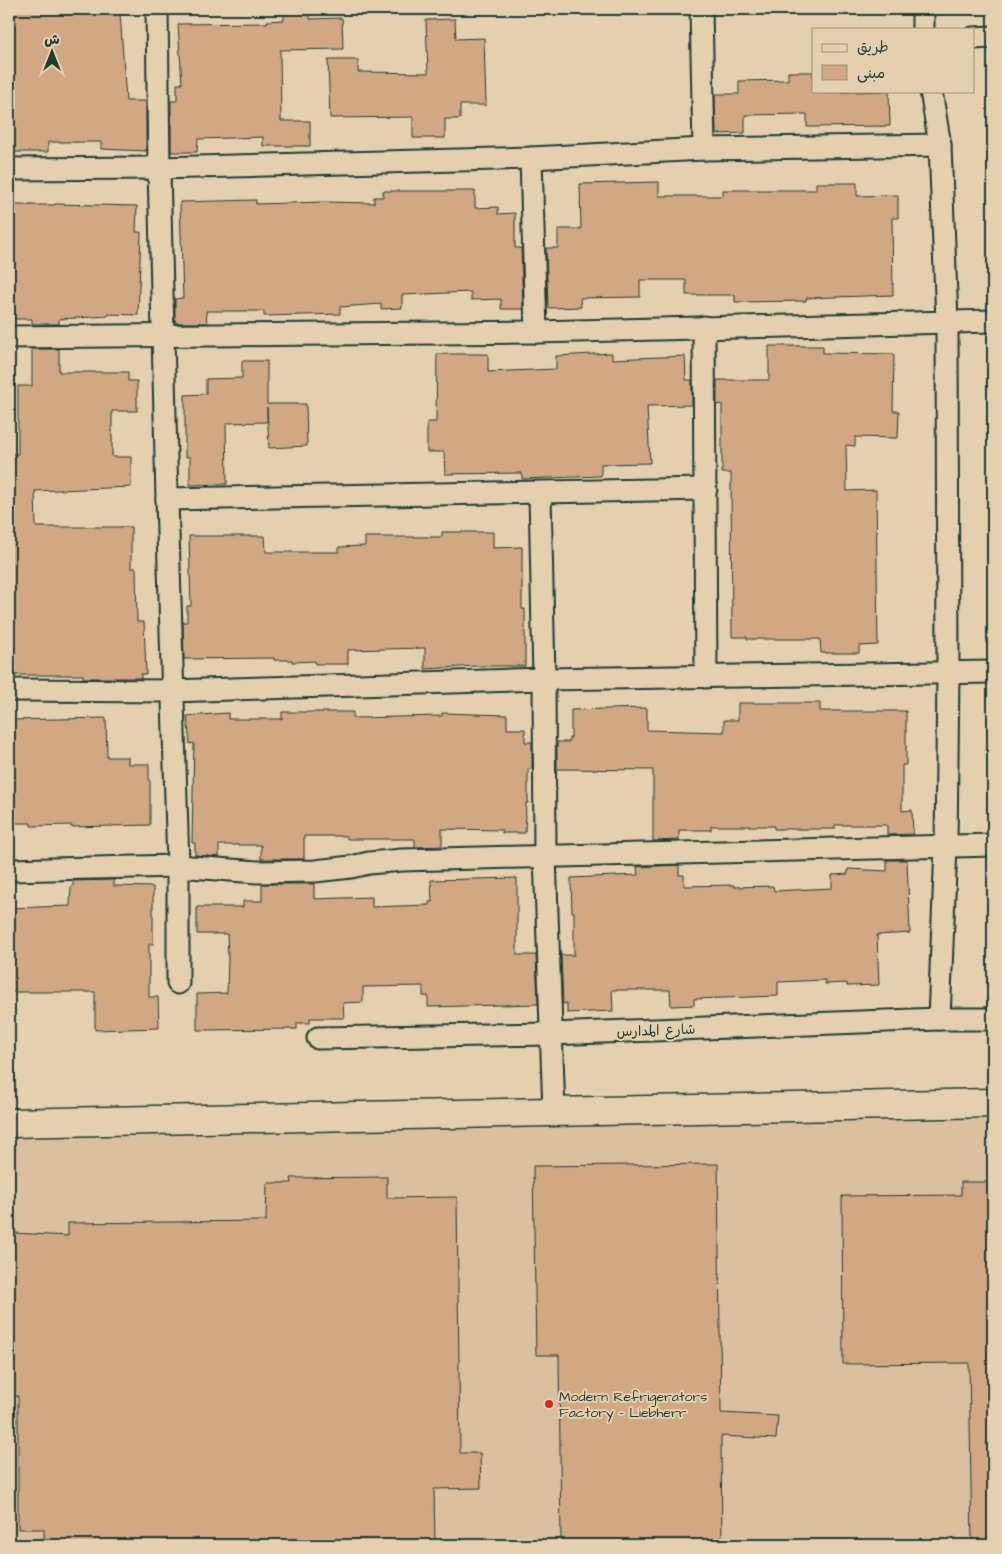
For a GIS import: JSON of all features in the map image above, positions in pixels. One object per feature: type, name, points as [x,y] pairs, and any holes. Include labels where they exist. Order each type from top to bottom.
[{"type":"street","points":[[157,9],[158,168],[178,866],[178,983]]},
{"type":"street","points":[[701,9],[704,150]]},
{"type":"street","points":[[923,9],[923,28]]},
{"type":"street","points":[[974,38],[993,37]]},
{"type":"street","points":[[931,92],[940,145],[947,321],[948,673],[946,846],[939,1019]]},
{"type":"street","points":[[9,169],[158,168],[531,158],[704,150],[940,145]]},
{"type":"street","points":[[531,158],[536,332]]},
{"type":"street","points":[[9,337],[536,332],[993,321]]},
{"type":"street","points":[[704,328],[706,677]]},
{"type":"street","points":[[167,498],[706,489]]},
{"type":"street","points":[[540,493],[545,856],[554,1112]]},
{"type":"street","points":[[9,690],[172,691],[544,679],[993,672]]},
{"type":"street","points":[[9,870],[178,866],[257,872],[315,871],[385,861],[993,845]]},
{"type":"street","name":"شارع المدارس","points":[[318,1038],[552,1034],[939,1019],[993,1019]]},
{"type":"street","points":[[9,1123],[993,1103]]},
{"type":"shaded area","points":[[993,1091],[993,1545],[9,1545],[9,1122]]},
{"type":"building","points":[[9,9],[114,9],[114,12],[120,12],[126,101],[146,101],[146,151],[101,149],[101,142],[48,142],[48,152],[10,152]]},
{"type":"building","points":[[284,9],[310,9],[310,19],[342,18],[343,49],[280,50],[281,121],[310,121],[310,146],[263,146],[263,137],[198,139],[197,152],[171,152],[171,101],[177,101],[177,84],[182,84],[178,24],[267,23],[267,21],[284,20]]},
{"type":"building","points":[[455,19],[456,39],[484,38],[486,105],[460,105],[460,119],[445,119],[445,138],[413,138],[413,117],[330,118],[328,60],[358,60],[358,72],[428,73],[426,20]]},
{"type":"building","points":[[788,72],[812,72],[813,93],[889,92],[890,126],[807,127],[807,114],[745,115],[745,133],[716,134],[715,94],[739,94],[739,81],[788,80]]},
{"type":"building","points":[[659,182],[659,196],[723,196],[723,190],[816,190],[816,183],[857,183],[857,196],[898,195],[898,218],[892,218],[893,295],[806,298],[806,301],[735,302],[735,295],[686,295],[686,280],[640,280],[640,297],[580,298],[581,307],[548,308],[546,248],[558,248],[558,229],[581,229],[580,184]]},
{"type":"building","points":[[383,191],[475,191],[475,208],[498,207],[498,214],[515,213],[515,248],[521,248],[523,309],[501,309],[501,299],[471,300],[471,292],[402,295],[402,308],[381,309],[381,304],[340,307],[340,314],[264,316],[264,311],[206,311],[207,323],[175,323],[175,299],[183,298],[180,202],[256,200],[256,204],[374,203],[374,197],[383,197]]},
{"type":"building","points":[[9,205],[137,206],[136,232],[141,232],[138,315],[108,314],[108,316],[59,319],[59,324],[32,324],[32,319],[9,319]]},
{"type":"building","points":[[769,346],[823,346],[823,353],[894,354],[893,411],[899,411],[898,438],[855,437],[855,446],[846,445],[847,491],[876,490],[878,645],[859,646],[859,653],[821,653],[820,639],[747,639],[747,637],[732,637],[731,473],[722,473],[722,404],[717,405],[717,380],[769,380]]},
{"type":"building","points":[[32,349],[59,349],[59,372],[128,372],[128,381],[137,381],[137,411],[112,411],[112,457],[131,457],[131,487],[35,491],[36,527],[131,527],[131,568],[136,568],[137,622],[144,622],[146,674],[141,674],[141,678],[83,678],[83,675],[9,675],[9,454],[18,454],[18,386],[32,386]]},
{"type":"building","points":[[612,353],[612,359],[685,356],[686,380],[692,380],[692,405],[647,406],[650,463],[601,464],[601,476],[522,479],[522,473],[445,474],[444,452],[427,452],[427,422],[436,422],[437,354],[488,354],[488,372],[556,369],[556,356]]},
{"type":"building","points":[[242,361],[267,361],[267,404],[306,404],[307,446],[269,448],[267,407],[267,422],[226,423],[227,484],[190,485],[190,457],[185,457],[185,395],[206,394],[206,379],[242,378]]},
{"type":"building","points":[[442,532],[493,532],[493,548],[522,547],[522,609],[525,609],[525,666],[425,669],[425,648],[348,650],[348,664],[315,664],[315,661],[292,662],[292,660],[274,660],[274,658],[184,659],[183,622],[187,622],[187,606],[191,606],[189,536],[265,536],[266,552],[339,552],[339,547],[365,546],[365,537],[442,537]]},
{"type":"building","points":[[738,703],[820,703],[820,711],[906,711],[906,765],[902,765],[902,811],[912,810],[913,834],[887,835],[887,825],[835,825],[835,829],[774,829],[774,826],[711,826],[711,830],[679,830],[679,840],[653,841],[653,770],[557,769],[557,742],[569,742],[569,738],[571,738],[571,710],[647,708],[647,730],[724,732],[724,720],[738,720]]},
{"type":"building","points":[[282,712],[353,712],[353,718],[442,716],[442,713],[507,715],[507,729],[525,729],[525,742],[532,742],[532,769],[528,769],[528,803],[526,803],[525,833],[502,833],[502,830],[442,829],[442,846],[415,847],[415,839],[347,839],[347,836],[304,836],[304,859],[261,859],[261,845],[219,845],[219,857],[195,855],[195,843],[192,843],[194,743],[190,744],[187,716],[228,713],[228,719],[282,719]]},
{"type":"building","points":[[106,718],[107,757],[128,757],[128,764],[149,764],[150,825],[31,826],[31,823],[14,823],[14,820],[9,820],[9,720]]},
{"type":"building","points":[[887,860],[907,860],[910,933],[877,935],[879,985],[847,986],[847,983],[825,984],[825,980],[778,982],[778,996],[694,999],[694,1005],[671,1006],[670,990],[612,990],[613,1011],[567,1013],[567,1003],[563,1004],[561,955],[574,955],[574,912],[572,912],[571,878],[638,875],[637,867],[679,865],[679,875],[684,875],[684,886],[773,886],[774,891],[832,888],[832,875],[848,874],[848,869],[887,871]]},
{"type":"building","points":[[517,878],[517,955],[536,955],[538,1004],[428,1007],[428,996],[423,996],[423,986],[363,987],[363,1002],[343,1003],[344,1018],[310,1018],[310,1023],[297,1023],[297,1029],[197,1030],[197,994],[227,993],[228,957],[227,934],[197,934],[197,907],[243,907],[243,901],[262,901],[262,884],[314,884],[314,899],[372,897],[372,907],[429,905],[429,902],[432,902],[431,880]]},
{"type":"building","points":[[114,880],[114,886],[153,887],[153,944],[149,944],[149,997],[158,997],[159,1028],[95,1030],[95,992],[9,992],[9,908],[70,906],[73,881]]},
{"type":"building","points":[[718,1164],[721,1413],[778,1416],[776,1439],[721,1436],[722,1545],[561,1545],[559,1355],[536,1355],[533,1166]]},
{"type":"building","points":[[387,1177],[387,1198],[457,1197],[460,1453],[480,1453],[481,1488],[434,1489],[435,1545],[44,1545],[44,1529],[18,1529],[18,1396],[9,1396],[9,1239],[14,1239],[14,1233],[68,1236],[68,1223],[266,1221],[267,1183],[292,1183],[291,1178]]},
{"type":"building","points":[[961,1182],[993,1182],[993,1545],[972,1545],[969,1363],[843,1364],[842,1196],[961,1195]]},
{"type":"place","name":"Modern Refrigerators Factory - Liebherr","points":[[549,1404]]}]
